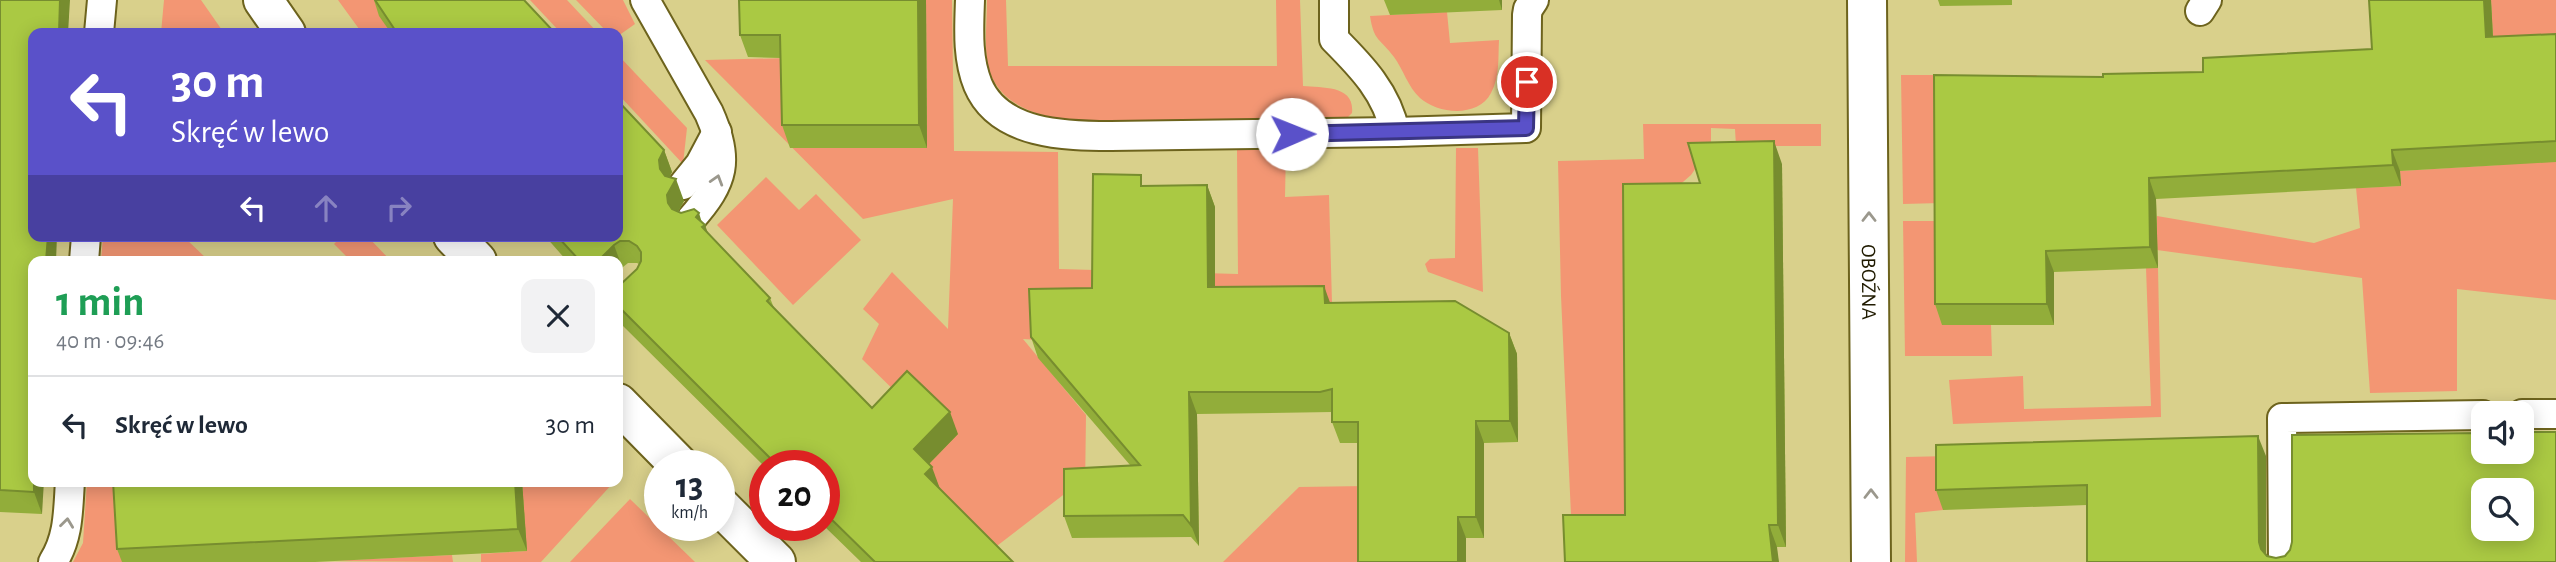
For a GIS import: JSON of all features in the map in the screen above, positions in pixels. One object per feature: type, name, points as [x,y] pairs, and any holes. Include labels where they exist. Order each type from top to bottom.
[{"type":"street","points":[[263,0],[283,28]]},
{"type":"street","name":"OBOŹNA","points":[[1867,0],[1871,562]]},
{"type":"street","points":[[459,242],[472,256]]},
{"type":"street","points":[[623,408],[664,450]]},
{"type":"street","points":[[735,521],[774,561]]},
{"type":"lane","points":[[99,28],[102,0]]},
{"type":"lane","points":[[645,0],[717,132],[721,164],[719,180],[706,202],[691,219]]},
{"type":"lane","points":[[970,0],[971,55],[983,95],[996,110],[1033,128],[1054,134],[1111,136],[1526,128],[1527,15],[1534,0]]},
{"type":"lane","points":[[1334,0],[1334,39],[1366,72],[1379,90],[1395,132]]},
{"type":"lane","points":[[683,185],[700,164],[717,132]]},
{"type":"lane","points":[[2534,414],[2556,414]]},
{"type":"lane","points":[[2283,562],[2282,418],[2471,415]]},
{"type":"lane","points":[[52,562],[62,546],[67,529],[70,487]]},
{"type":"shaded area","points":[[164,0],[201,0],[221,28],[161,28]]},
{"type":"shaded area","points":[[338,0],[378,0],[380,16],[389,28],[358,28]]},
{"type":"shaded area","points":[[530,0],[567,0],[593,28],[556,28]]},
{"type":"shaded area","points":[[576,0],[623,0],[635,24],[623,32],[623,28],[603,28]]},
{"type":"shaded area","points":[[926,0],[952,0],[954,151],[1058,152],[1059,269],[1238,274],[1237,150],[1286,149],[1285,197],[1329,195],[1332,303],[1038,340],[1023,339],[1086,415],[1085,490],[1067,492],[989,552],[922,471],[957,433],[906,402],[862,359],[879,324],[863,309],[892,272],[948,329],[953,199],[863,219],[705,60],[789,58],[927,148]]},
{"type":"shaded area","points":[[987,0],[1006,0],[1008,66],[1277,66],[1276,0],[1300,0],[1303,86],[1328,88],[1343,93],[1352,104],[1352,113],[1346,119],[1104,123],[1070,120],[1035,112],[1005,95],[994,82],[987,57]]},
{"type":"shaded area","points":[[2491,0],[2556,0],[2556,300],[2457,289],[2457,391],[2370,393],[2362,278],[2157,250],[2157,216],[2314,243],[2360,228],[2356,188],[2401,186],[2400,171],[2499,165]]},
{"type":"shaded area","points":[[1447,12],[1450,43],[1499,40],[1494,87],[1485,101],[1468,110],[1447,110],[1420,98],[1394,57],[1376,35],[1370,16]]},
{"type":"shaded area","points":[[623,60],[687,128],[683,164],[623,99]]},
{"type":"shaded area","points":[[1901,75],[2036,75],[2044,81],[1941,203],[1903,204]]},
{"type":"shaded area","points":[[1643,124],[1821,124],[1821,146],[1736,146],[1735,129],[1711,128],[1711,146],[1691,175],[1676,188],[1633,544],[1572,537],[1558,161],[1644,159]]},
{"type":"shaded area","points":[[1456,148],[1478,148],[1483,292],[1428,272],[1425,264],[1430,259],[1455,258]]},
{"type":"shaded area","points":[[766,177],[799,210],[816,194],[861,240],[793,305],[717,225]]},
{"type":"shaded area","points":[[1903,221],[1941,221],[1991,325],[1992,356],[1905,356]]},
{"type":"shaded area","points":[[103,242],[189,242],[204,256],[101,256]]},
{"type":"shaded area","points":[[373,242],[386,256],[346,256],[334,244]]},
{"type":"shaded area","points":[[2146,268],[2158,268],[2161,417],[1953,424],[1949,380],[2023,376],[2024,409],[2151,406]]},
{"type":"shaded area","points":[[2160,451],[1943,466],[1943,510],[1915,513],[1917,562],[1905,562],[1906,457]]},
{"type":"shaded area","points":[[1366,486],[1364,562],[1223,562],[1299,487]]},
{"type":"shaded area","points":[[87,487],[227,487],[125,562],[73,562],[83,543]]},
{"type":"shaded area","points":[[522,487],[609,487],[541,562],[481,562],[481,554],[526,551]]},
{"type":"shaded area","points":[[630,499],[644,513],[644,541],[673,541],[695,562],[570,562]]},
{"type":"shaded area","points":[[452,555],[453,562],[330,561]]},
{"type":"building","points":[[0,0],[60,0],[59,28],[28,28],[28,242],[48,242],[46,256],[28,256],[28,487],[34,487],[34,492],[0,490]]},
{"type":"building","points":[[375,0],[524,0],[550,28],[394,28]]},
{"type":"building","points":[[739,0],[918,0],[919,125],[782,125],[780,35],[740,35]]},
{"type":"building","points":[[2369,0],[2484,0],[2486,37],[2556,34],[2556,141],[2392,150],[2393,165],[2149,178],[2150,247],[2046,251],[2047,304],[1935,304],[1934,75],[2103,77],[2103,74],[2203,72],[2203,58],[2372,49]]},
{"type":"building","points":[[623,106],[664,150],[659,160],[660,169],[665,176],[676,179],[667,195],[672,209],[681,213],[694,209],[699,213],[696,217],[705,225],[702,227],[770,298],[767,301],[872,408],[907,371],[950,412],[914,449],[932,467],[925,474],[1013,562],[875,562],[840,528],[840,450],[762,450],[623,311],[623,282],[637,269],[641,261],[641,252],[637,246],[623,241]]},
{"type":"building","points":[[1774,141],[1778,525],[1769,525],[1773,562],[1565,562],[1563,515],[1625,515],[1623,184],[1700,183],[1688,143]]},
{"type":"building","points":[[1093,174],[1141,175],[1141,186],[1207,185],[1208,287],[1324,286],[1325,303],[1455,301],[1509,333],[1510,421],[1476,421],[1476,517],[1458,517],[1458,562],[1358,562],[1358,422],[1332,422],[1332,389],[1320,392],[1189,392],[1191,525],[1183,515],[1064,516],[1064,469],[1140,465],[1031,337],[1029,289],[1092,288]]},
{"type":"building","points":[[563,242],[618,242],[603,256],[575,256]]},
{"type":"building","points":[[2534,432],[2556,432],[2556,562],[2087,562],[2087,485],[1936,490],[1936,445],[2258,436],[2259,542],[2267,556],[2276,558],[2285,556],[2292,542],[2292,435],[2471,433],[2471,464],[2534,464]]},
{"type":"building","points":[[113,487],[515,487],[518,529],[117,549]]},
{"type":"route","points":[[1292,134],[1526,128],[1527,82]]}]
